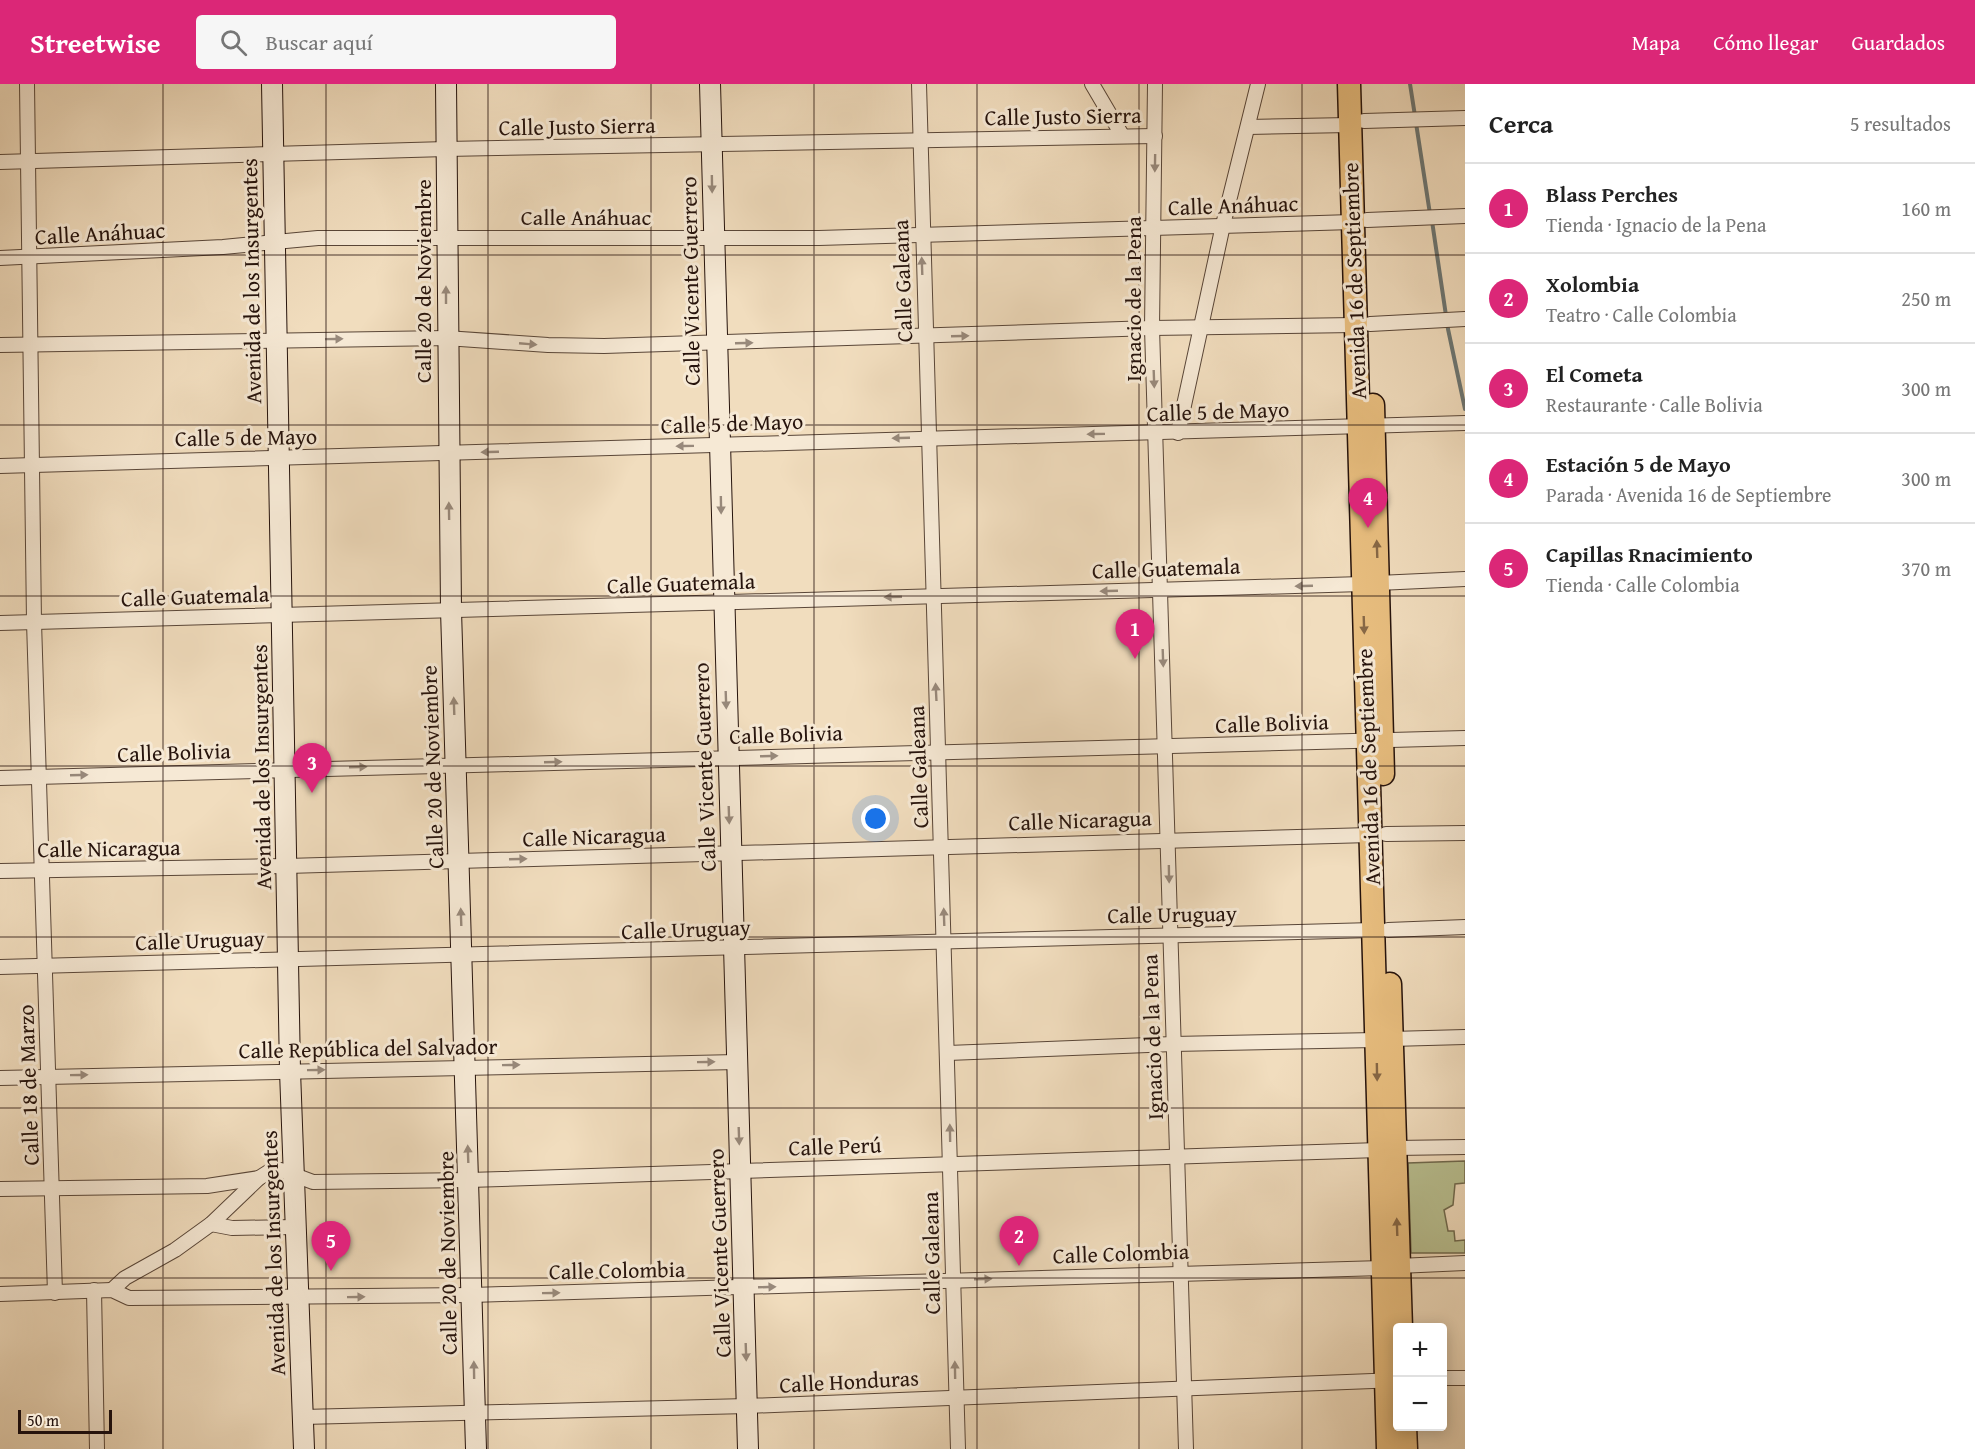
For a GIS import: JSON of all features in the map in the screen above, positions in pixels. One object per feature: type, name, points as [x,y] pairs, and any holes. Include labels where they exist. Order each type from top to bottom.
[{"type":"main road","name":"Avenida de los Insurgentes","points":[[272,84],[275,340],[291,1071],[304,1449]]},
{"type":"main road","name":"Calle 20 de Noviembre","points":[[446,84],[451,610],[476,1449]]},
{"type":"main road","name":"Calle Vicente Guerrero","points":[[710,84],[748,1449]]},
{"type":"main road","name":"Avenida 16 de Septiembre","points":[[1349,84],[1357,123],[1381,930],[1390,1267],[1391,1380],[1388,1449]]},
{"type":"main road","name":"Avenida 16 de Septiembre","points":[[1357,123],[1363,84]]},
{"type":"main road","name":"Avenida 16 de Septiembre","points":[[1390,1267],[1400,1323]]},
{"type":"main road","points":[[1405,1431],[1406,1449]]},
{"type":"street","name":"Calle 18 de Marzo","points":[[27,84],[27,257],[34,622],[55,1293]]},
{"type":"street","name":"Calle Galeana","points":[[919,84],[924,337],[945,941],[958,1449]]},
{"type":"street","points":[[1092,84],[1122,135]]},
{"type":"street","name":"Ignacio de la Pena","points":[[1155,84],[1152,328],[1186,1449]]},
{"type":"street","points":[[1178,433],[1223,225],[1257,84]]},
{"type":"street","points":[[1248,128],[1465,118]]},
{"type":"street","name":"Calle Justo Sierra","points":[[0,162],[446,149],[1155,136]]},
{"type":"street","name":"Calle Anáhuac","points":[[0,258],[318,238],[922,235],[1154,229],[1465,216]]},
{"type":"street","points":[[0,345],[447,338],[548,345],[716,344],[1152,328],[1363,325],[1454,320]]},
{"type":"street","name":"Calle 5 de Mayo","points":[[0,466],[146,460],[449,454],[928,437],[1155,434],[1458,423]]},
{"type":"street","name":"Calle Guatemala","points":[[0,623],[1370,584],[1465,579]]},
{"type":"street","name":"Calle Bolivia","points":[[0,778],[939,750],[1166,747],[1465,738]]},
{"type":"street","name":"Calle Nicaragua","points":[[0,871],[287,866],[1465,832]]},
{"type":"street","name":"Calle Uruguay","points":[[0,967],[289,958],[733,949],[1465,927]]},
{"type":"street","points":[[948,1053],[1465,1036]]},
{"type":"street","name":"Calle República del Salvador","points":[[0,1078],[466,1066],[737,1062]]},
{"type":"street","name":"Calle Perú","points":[[259,1178],[270,1171],[281,1170],[313,1182],[469,1180],[1465,1147]]},
{"type":"street","points":[[0,1189],[207,1186],[259,1178]]},
{"type":"street","points":[[112,1290],[125,1278],[175,1250],[211,1224],[259,1178]]},
{"type":"street","points":[[211,1224],[232,1228],[295,1227]]},
{"type":"street","name":"Calle Colombia","points":[[0,1294],[112,1290],[129,1298],[472,1295],[1465,1263]]},
{"type":"street","points":[[94,1290],[97,1449]]},
{"type":"street","points":[[1447,1378],[1465,1378]]},
{"type":"street","name":"Calle Honduras","points":[[303,1417],[747,1406],[1391,1380]]},
{"type":"green space","points":[[1465,1161],[1465,1183],[1455,1184],[1453,1205],[1444,1210],[1448,1231],[1454,1231],[1455,1241],[1465,1240],[1465,1253],[1411,1253],[1408,1163]]},
{"type":"waterway","points":[[1410,84],[1415,116]]},
{"type":"waterway","points":[[1416,123],[1430,214]]},
{"type":"waterway","points":[[1432,221],[1448,329],[1465,409]]},
{"type":"place","name":"Estación 5 de Mayo","points":[[1368,528]]},
{"type":"place","name":"Blass Perches","points":[[1135,659]]},
{"type":"place","name":"El Cometa","points":[[312,793]]},
{"type":"place","name":"Xolombia","points":[[1019,1266]]},
{"type":"place","name":"Capillas Rnacimiento","points":[[331,1271]]}]
